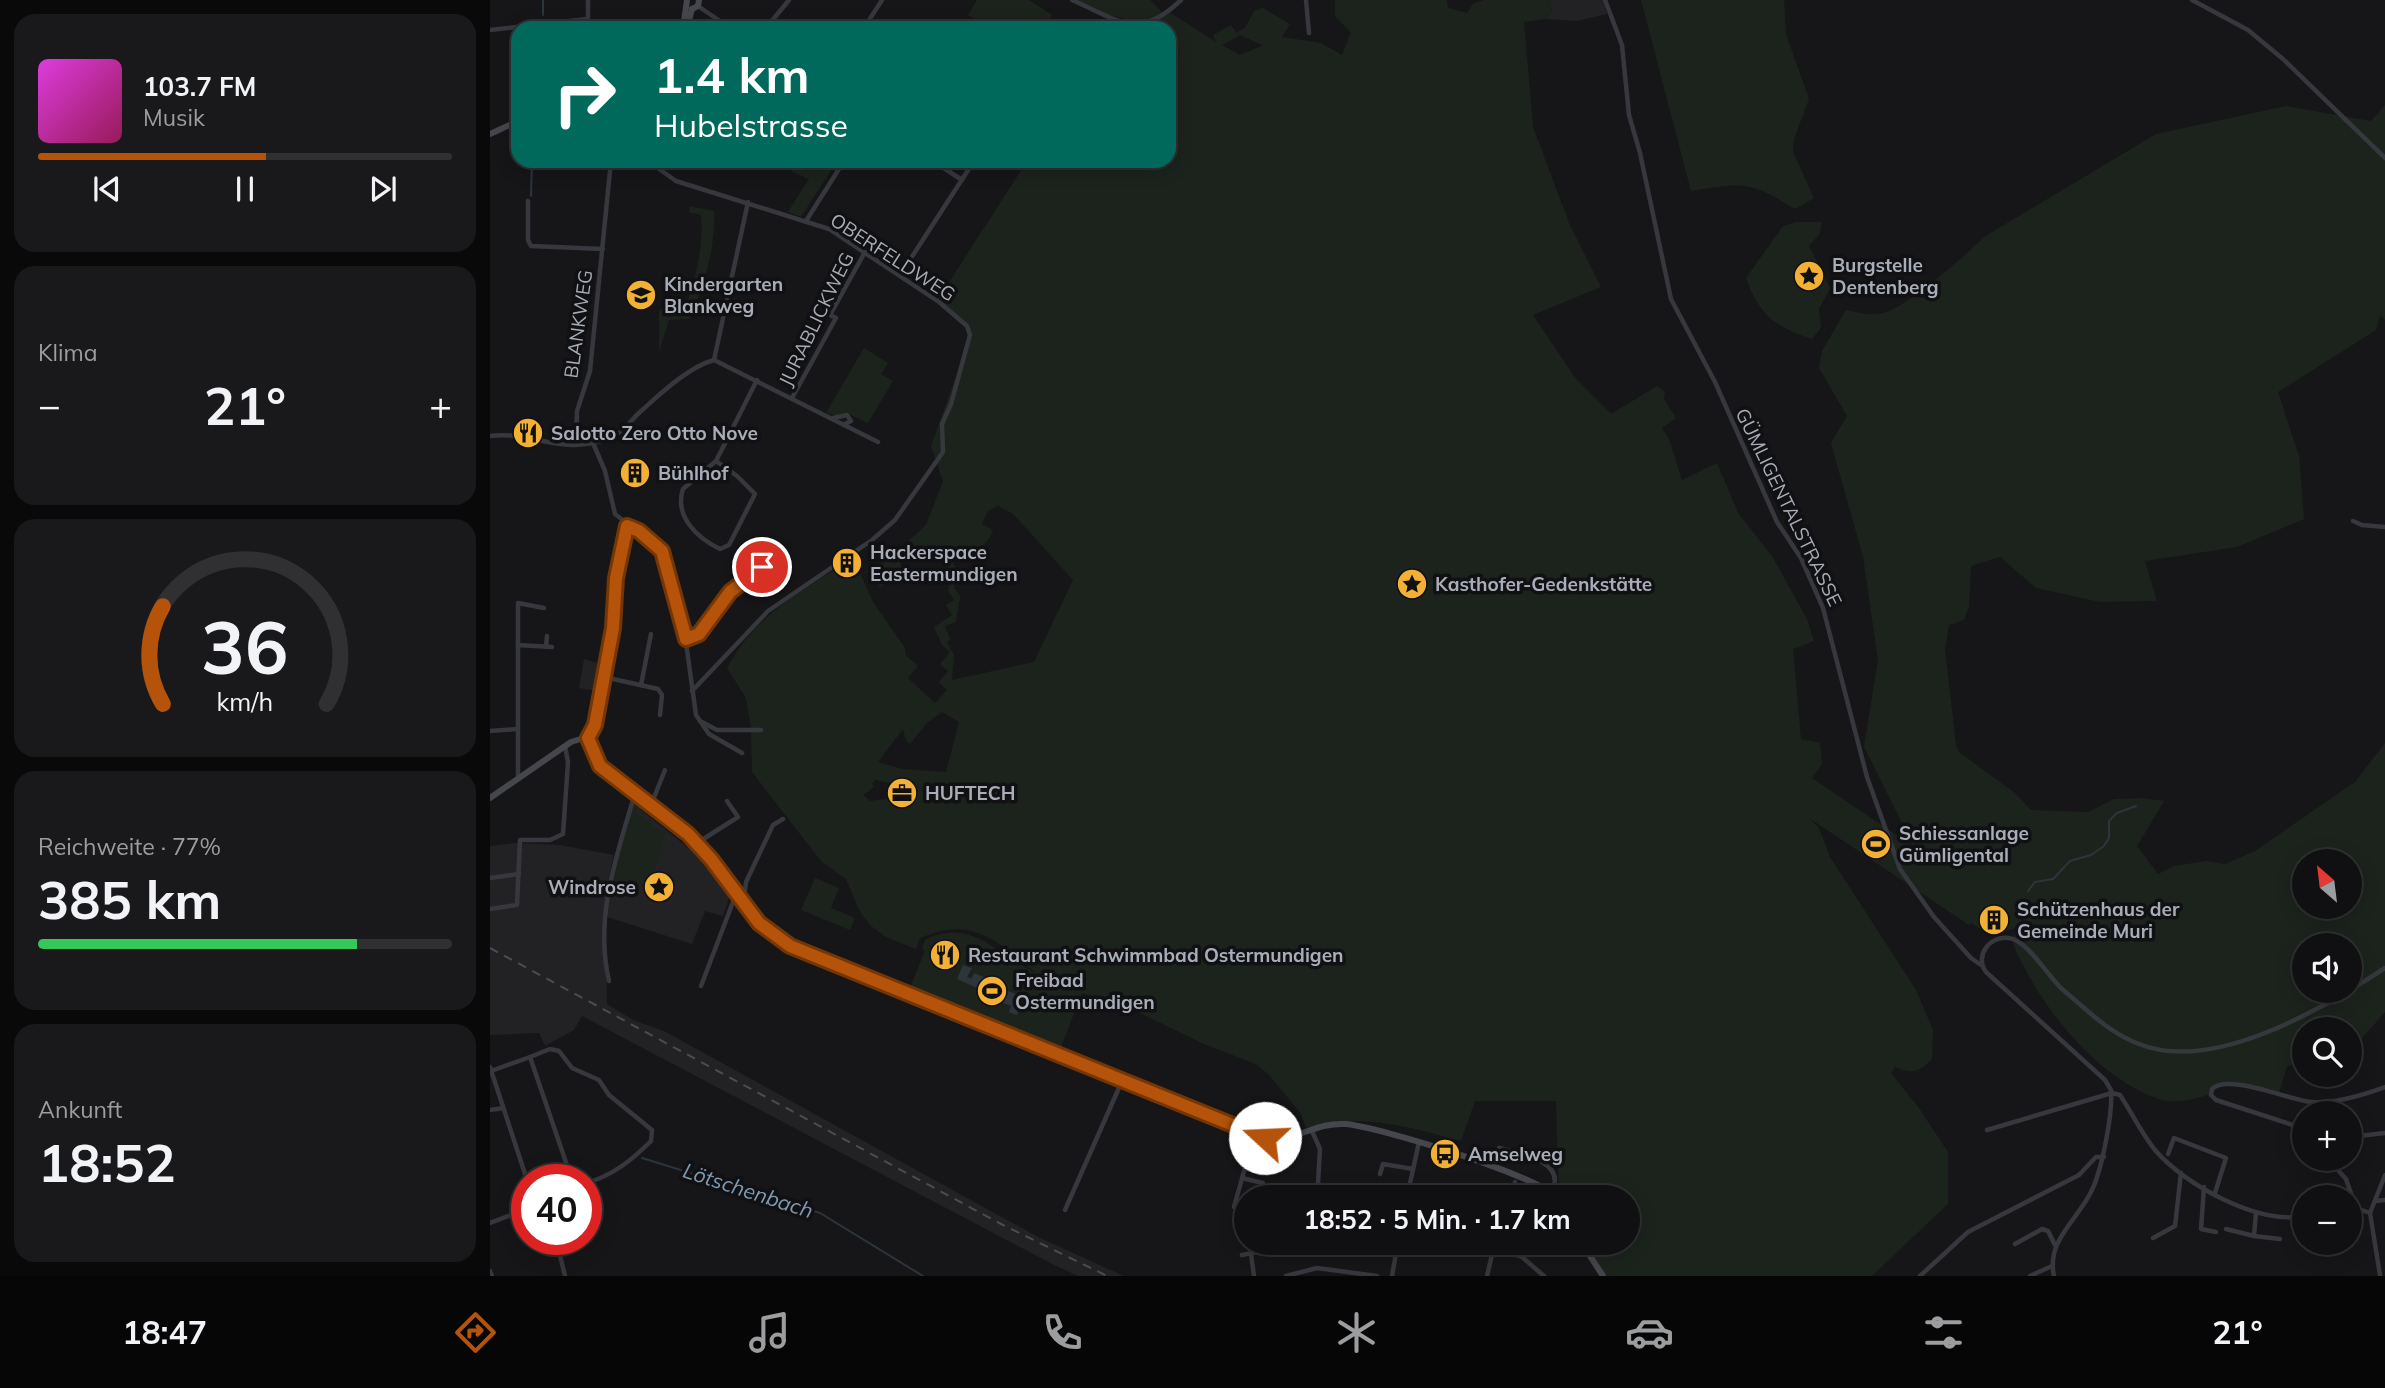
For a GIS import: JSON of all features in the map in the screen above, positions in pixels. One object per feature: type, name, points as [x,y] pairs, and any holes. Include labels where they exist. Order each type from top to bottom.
[{"type":"street","points":[[569,21],[587,19],[588,0]]},
{"type":"street","points":[[772,21],[789,0]]},
{"type":"street","points":[[868,21],[882,0]]},
{"type":"street","points":[[1072,0],[1121,21]]},
{"type":"street","points":[[1153,21],[1160,19],[1181,0]]},
{"type":"street","points":[[1306,0],[1309,33]]},
{"type":"street","name":"GÜMLIGENTALSTRASSE","points":[[1605,0],[1622,45],[1629,115],[1640,153],[1671,299],[1715,383],[1777,522],[1801,558],[1823,608],[1867,777],[1900,869],[1934,917],[1971,958],[2105,1080],[2112,1093],[2120,1095],[2150,1143],[2181,1173],[2256,1213],[2292,1217]]},
{"type":"street","points":[[2192,0],[2248,30],[2385,158]]},
{"type":"street","points":[[687,21],[693,4],[719,21]]},
{"type":"street","points":[[490,30],[511,28]]},
{"type":"street","points":[[490,134],[511,124]]},
{"type":"street","name":"BLANKWEG","points":[[576,445],[577,411],[590,371],[610,168]]},
{"type":"street","name":"OBERFELDWEG","points":[[658,168],[676,181],[829,229],[964,323],[969,339],[951,404],[942,424],[943,452],[895,520],[872,540],[768,611],[706,677]]},
{"type":"street","points":[[806,221],[840,168]]},
{"type":"street","points":[[944,168],[962,180]]},
{"type":"street","points":[[904,269],[970,168]]},
{"type":"street","name":"BLANKWEG","points":[[528,201],[528,240],[531,246],[603,249]]},
{"type":"street","points":[[714,360],[748,202]]},
{"type":"street","name":"JURABLICKWEG","points":[[792,398],[836,318],[831,315],[865,252]]},
{"type":"street","points":[[714,360],[878,442]]},
{"type":"street","points":[[490,436],[576,445],[593,443],[623,430],[642,410],[697,368],[714,360]]},
{"type":"street","points":[[716,461],[737,476],[755,494],[729,545],[720,549],[691,526],[680,509],[683,489],[716,461],[757,380]]},
{"type":"street","points":[[833,418],[847,415],[851,421],[845,424]]},
{"type":"street","points":[[593,443],[605,471],[613,510],[627,526],[639,531],[662,551],[686,639],[694,708],[699,720],[709,734],[742,753]]},
{"type":"street","points":[[2353,521],[2362,525],[2385,527]]},
{"type":"street","points":[[588,738],[595,725],[604,677],[613,628],[616,578],[627,526]]},
{"type":"street","points":[[686,639],[699,634],[730,591],[777,555]]},
{"type":"street","points":[[518,779],[518,603],[544,608]]},
{"type":"street","points":[[641,685],[650,634]]},
{"type":"street","points":[[517,645],[549,647],[547,636]]},
{"type":"street","points":[[690,671],[706,677],[692,691]]},
{"type":"street","points":[[604,677],[661,691],[660,715]]},
{"type":"street","points":[[699,720],[717,730],[761,730]]},
{"type":"street","points":[[490,731],[517,729]]},
{"type":"street","points":[[490,798],[565,746],[579,738],[588,738]]},
{"type":"street","points":[[588,738],[600,766],[697,843],[759,923],[790,946],[1256,1136],[1284,1139],[1347,1124],[1419,1142],[1540,1185]]},
{"type":"street","points":[[490,909],[517,905],[520,840],[558,838],[565,830],[568,762],[565,746]]},
{"type":"street","points":[[651,805],[666,770]]},
{"type":"street","points":[[609,981],[604,946],[606,892],[635,793]]},
{"type":"street","points":[[697,843],[738,817],[727,801]]},
{"type":"street","points":[[701,986],[738,896],[745,890],[746,882],[773,825],[783,819]]},
{"type":"street","points":[[490,878],[519,874]]},
{"type":"street","points":[[1981,965],[1984,951],[1992,942],[2005,938],[2017,940],[2060,987],[2112,1031],[2141,1045],[2174,1051],[2208,1049],[2237,1042],[2322,1006],[2385,968]]},
{"type":"street","points":[[522,1164],[491,1069],[550,1049],[559,1051],[572,1068],[599,1080],[609,1095],[652,1130],[651,1141],[602,1178]]},
{"type":"street","points":[[530,1057],[567,1164]]},
{"type":"street","points":[[1065,1210],[1122,1081]]},
{"type":"street","points":[[2292,1125],[2216,1100],[2211,1094],[2212,1089],[2221,1083],[2279,1093],[2307,1101]]},
{"type":"street","points":[[2315,1101],[2385,1087]]},
{"type":"street","points":[[1987,1130],[2112,1093],[2104,1157],[2092,1191],[2056,1245],[2052,1266],[2054,1276]]},
{"type":"street","points":[[490,1110],[503,1108]]},
{"type":"street","points":[[1240,1185],[1262,1125]]},
{"type":"street","points":[[1312,1131],[1320,1149],[1320,1185]]},
{"type":"street","points":[[2362,1136],[2385,1133]]},
{"type":"street","points":[[2168,1154],[2174,1138],[2226,1158],[2215,1193]]},
{"type":"street","points":[[1409,1185],[1419,1142]]},
{"type":"street","points":[[1490,1166],[1499,1148],[1541,1161],[1553,1170],[1555,1185]]},
{"type":"street","points":[[1251,1150],[1271,1153]]},
{"type":"street","points":[[1920,1276],[1968,1232],[2079,1175],[2096,1157],[2104,1157]]},
{"type":"street","points":[[1380,1174],[1383,1164],[1413,1169]]},
{"type":"street","points":[[2154,1238],[2175,1226],[2181,1173]]},
{"type":"street","points":[[2380,1274],[2370,1213],[2385,1175]]},
{"type":"street","points":[[1242,1178],[1263,1183]]},
{"type":"street","points":[[2204,1187],[2201,1229],[2216,1232]]},
{"type":"street","points":[[2375,1201],[2385,1200]]},
{"type":"street","points":[[2362,1209],[2370,1213]]},
{"type":"street","points":[[2254,1236],[2256,1213]]},
{"type":"street","points":[[490,1223],[511,1215]]},
{"type":"street","points":[[2015,1244],[2045,1229],[2056,1245]]},
{"type":"street","points":[[2226,1229],[2280,1239]]},
{"type":"street","points":[[560,1255],[565,1276]]},
{"type":"street","points":[[1251,1255],[1254,1276]]},
{"type":"street","points":[[1392,1276],[1396,1255]]},
{"type":"street","points":[[1487,1276],[1492,1255]]},
{"type":"street","points":[[1517,1255],[1544,1276]]},
{"type":"street","points":[[1589,1255],[1603,1276]]},
{"type":"street","points":[[2030,1276],[2052,1266]]},
{"type":"street","points":[[490,1271],[492,1276]]},
{"type":"street","points":[[1286,1276],[1332,1273],[1377,1276]]},
{"type":"shaded area","points":[[977,0],[1029,0],[1052,15],[1048,21],[977,21],[968,15]]},
{"type":"shaded area","points":[[1077,0],[1150,0],[1162,12],[1152,21],[1134,21],[1106,14]]},
{"type":"shaded area","points":[[1335,0],[1447,0],[1448,8],[1467,13],[1473,4],[1484,0],[1549,0],[1552,11],[1545,19],[1524,22],[1533,127],[1569,223],[1601,287],[1533,315],[1576,379],[1611,414],[1657,386],[1665,392],[1664,399],[1676,418],[1662,428],[1669,439],[1682,480],[1717,463],[1738,513],[1772,556],[1807,619],[1814,641],[1793,649],[1801,739],[1820,743],[1822,764],[1812,778],[1914,847],[1864,747],[1878,660],[1863,557],[1831,443],[1847,416],[1819,368],[1822,351],[1846,310],[1874,314],[1894,309],[1936,279],[1984,237],[2156,134],[2286,106],[2371,121],[2385,105],[2385,320],[2380,315],[2376,330],[2278,392],[2299,456],[2304,519],[2237,547],[2145,561],[2157,601],[2100,602],[2036,588],[2000,557],[1971,566],[1969,607],[1964,620],[1949,625],[1945,649],[1959,752],[2015,793],[2031,810],[2088,812],[2114,799],[2142,798],[2164,801],[2137,846],[2158,874],[2174,866],[2206,861],[2225,864],[2255,851],[2355,782],[2385,743],[2385,1012],[2362,1038],[2362,1017],[2292,1017],[2292,1065],[2287,1066],[2279,1093],[2221,1083],[2216,1084],[2211,1094],[2198,1098],[2178,1101],[2159,1099],[2138,1090],[2098,1063],[2064,1027],[2035,987],[2017,953],[2013,938],[2017,928],[1989,934],[1971,923],[1969,925],[1809,818],[1819,828],[1830,857],[1916,990],[1933,1030],[1932,1059],[1919,1070],[1906,1071],[1895,1067],[1891,1073],[1919,1108],[1948,1152],[1948,1204],[1872,1276],[1603,1276],[1589,1255],[1640,1255],[1640,1185],[1559,1185],[1556,1101],[1475,1101],[1461,1141],[1365,1121],[1326,1123],[1306,1128],[1300,1112],[1269,1075],[1256,1064],[1206,1045],[1140,1013],[1082,993],[1060,1050],[909,990],[925,951],[922,949],[925,940],[941,934],[970,935],[1036,973],[996,942],[970,931],[955,929],[920,938],[916,949],[886,937],[871,926],[860,912],[846,879],[821,861],[752,772],[751,728],[746,698],[727,668],[749,635],[791,598],[840,566],[853,579],[895,553],[926,525],[943,481],[931,446],[966,348],[969,331],[937,301],[1022,168],[1176,168],[1176,21],[1153,21],[1169,12],[1216,42],[1213,35],[1231,25],[1236,33],[1245,28],[1254,11],[1263,8],[1290,24],[1282,37],[1321,43],[1342,55],[1351,32],[1335,16]],"holes":[[[1240,35],[1262,45],[1240,55],[1222,45]],[[998,506],[1013,514],[1073,580],[1034,662],[952,680],[954,655],[947,643],[950,639],[945,626],[956,622],[960,596],[954,587],[958,571],[951,560],[986,542],[993,530],[982,524],[988,511]],[[932,546],[951,571],[948,591],[954,600],[946,605],[952,615],[934,627],[942,645],[950,652],[940,664],[948,671],[939,682],[947,690],[935,703],[908,678],[918,666],[906,656],[905,648],[873,602],[861,575],[867,572],[880,587],[904,571],[896,554],[901,551],[911,561]],[[942,712],[959,722],[946,772],[902,769],[878,762],[903,729],[906,741],[910,744],[927,723]],[[875,780],[906,786],[911,800],[902,807],[886,799],[870,801],[863,795],[874,787],[872,784]]]},
{"type":"shaded area","points":[[1549,0],[1603,0],[1607,14],[1577,21],[1545,19],[1552,11]]},
{"type":"shaded area","points":[[1641,0],[1784,0],[1786,34],[1809,99],[1794,139],[1793,152],[1814,198],[1795,209],[1766,193],[1745,186],[1691,191]]},
{"type":"shaded area","points":[[793,168],[832,168],[801,217],[788,212],[809,179],[791,171]]},
{"type":"shaded area","points":[[690,206],[714,211],[711,252],[700,294],[689,319],[669,320],[659,352],[659,312],[663,307],[686,306],[698,261],[701,215],[689,212]]},
{"type":"shaded area","points":[[1796,222],[1822,222],[1819,235],[1809,246],[1830,288],[1819,309],[1821,328],[1812,339],[1770,318],[1757,302],[1746,278],[1783,226]]},
{"type":"shaded area","name":"Kindergarten Blankweg","points":[[633,283],[648,285],[653,305],[631,303]]},
{"type":"shaded area","points":[[864,348],[888,363],[881,374],[893,381],[868,423],[847,413],[837,416],[826,413]]},
{"type":"shaded area","points":[[584,659],[601,664],[597,691],[579,688]]},
{"type":"shaded area","points":[[635,799],[641,804],[641,810],[702,859],[729,898],[723,916],[705,911],[692,944],[607,917],[607,895]]},
{"type":"shaded area","points":[[635,804],[638,805],[636,812],[656,828],[666,831],[649,888],[616,878],[613,887],[610,886]]},
{"type":"shaded area","points":[[515,843],[560,845],[614,855],[605,893],[607,1004],[633,1020],[664,1031],[1040,1238],[1124,1276],[1078,1276],[1054,1265],[582,1016],[574,1030],[545,1046],[539,1033],[490,1035],[490,846]]},
{"type":"shaded area","points":[[815,878],[839,888],[831,908],[855,918],[850,930],[801,910]]},
{"type":"shaded area","points":[[963,965],[972,968],[967,977],[971,979],[974,973],[989,979],[984,991],[957,979]]},
{"type":"shaded area","points":[[991,984],[1024,997],[1017,1015],[1009,1012],[1011,1006],[984,995]]},
{"type":"waterway","name":"Lötschenbach","points":[[543,0],[543,15]]},
{"type":"waterway","name":"Lötschenbach","points":[[531,196],[532,168]]},
{"type":"waterway","points":[[2028,891],[2035,882],[2053,879],[2070,861],[2091,855],[2104,846],[2109,838],[2109,821],[2117,813],[2136,806]]},
{"type":"waterway","name":"Lötschenbach","points":[[642,1158],[820,1213],[923,1276]]},
{"type":"railway","points":[[490,948],[1001,1224],[1107,1276]]},
{"type":"place","name":"Burgstelle Dentenberg","points":[[1809,276]]},
{"type":"place","name":"Kindergarten Blankweg","points":[[641,295]]},
{"type":"place","name":"Salotto Zero Otto Nove","points":[[528,433]]},
{"type":"place","name":"Bühlhof","points":[[635,473]]},
{"type":"place","name":"Hackerspace Eastermundigen","points":[[847,563]]},
{"type":"place","name":"Kasthofer-Gedenkstätte","points":[[1412,584]]},
{"type":"place","name":"HUFTECH","points":[[902,793]]},
{"type":"place","name":"Schiessanlage Gümligental","points":[[1876,844]]},
{"type":"place","name":"Windrose","points":[[659,887]]},
{"type":"place","name":"Schützenhaus der Gemeinde Muri","points":[[1994,920]]},
{"type":"place","name":"Restaurant Schwimmbad Ostermundigen","points":[[945,955]]},
{"type":"place","name":"Freibad Ostermundigen","points":[[992,991]]},
{"type":"place","name":"Amselweg","points":[[1445,1154]]},
{"type":"route","points":[[762,567],[730,592],[699,634],[686,639],[662,551],[639,531],[627,526],[616,578],[613,628],[595,725],[588,738],[600,766],[688,834],[711,859],[759,923],[790,946],[1265,1138]]}]
